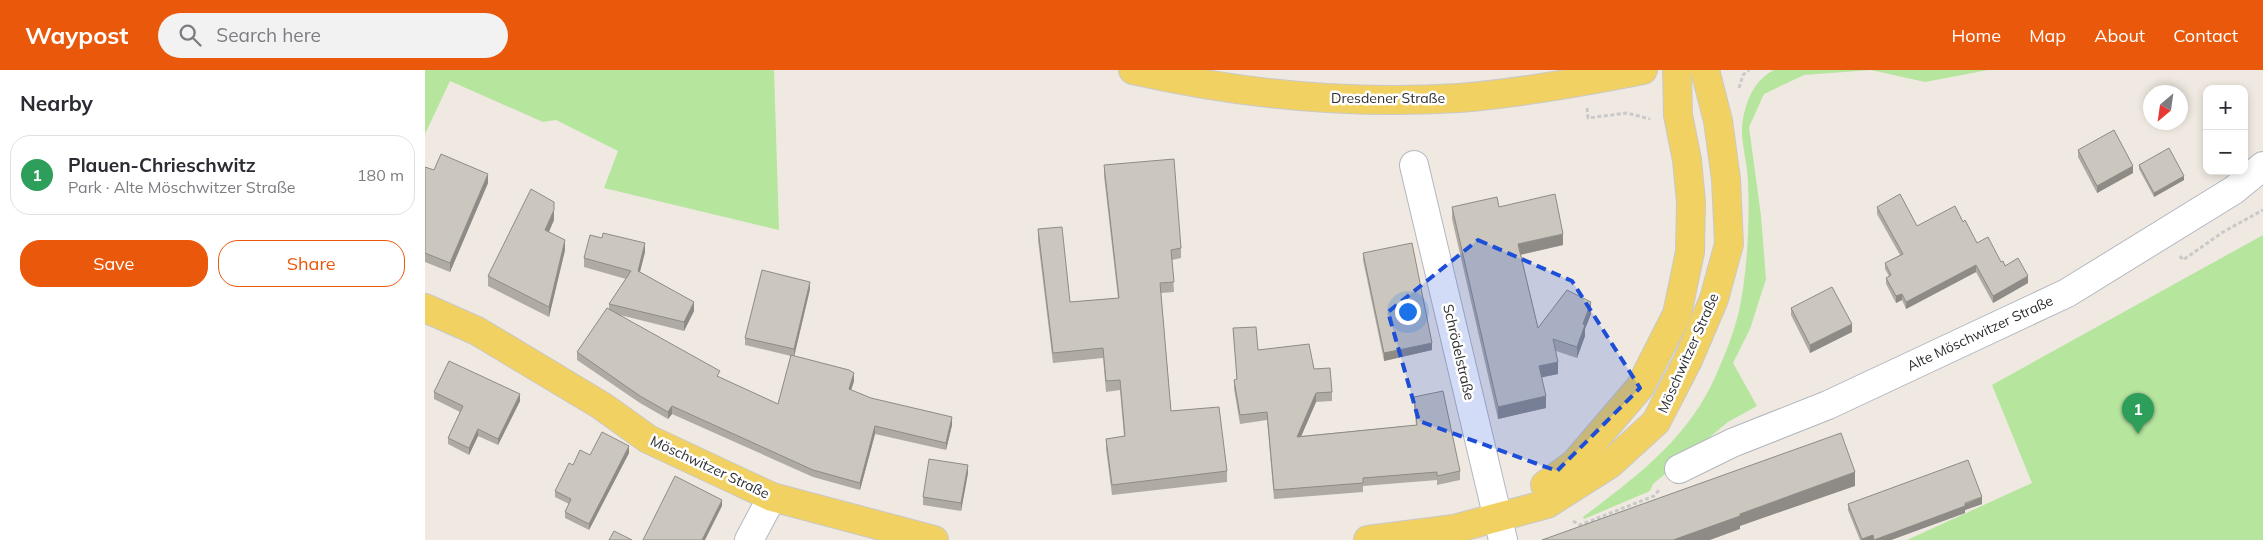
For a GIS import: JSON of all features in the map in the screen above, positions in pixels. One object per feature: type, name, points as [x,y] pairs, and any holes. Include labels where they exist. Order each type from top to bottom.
[{"type":"main road","name":"Dresdener Straße","points":[[1133,70],[1229,89],[1305,97],[1382,100],[1460,98],[1582,82],[1643,70]]},
{"type":"main road","name":"Möschwitzer Straße","points":[[1500,528],[1574,464],[1640,387],[1677,314],[1690,252],[1691,202],[1687,160],[1678,116],[1677,70]]},
{"type":"main road","name":"Möschwitzer Straße","points":[[1368,540],[1454,529],[1500,528],[1547,504],[1610,464],[1657,422],[1688,360],[1714,299],[1729,244],[1726,179],[1718,121],[1705,70]]},
{"type":"main road","name":"Möschwitzer Straße","points":[[425,308],[477,331],[602,406],[648,439],[772,497],[934,540]]},
{"type":"street","name":"Schrödelstraße","points":[[1414,164],[1500,528]]},
{"type":"street","name":"Alte Möschwitzer Straße","points":[[1679,469],[1732,443],[1828,405],[2067,292],[2234,190],[2263,166]]},
{"type":"street","points":[[749,540],[772,497]]},
{"type":"path","points":[[1739,90],[1743,75],[1749,70]]},
{"type":"path","points":[[1588,118],[1627,113],[1653,120]]},
{"type":"path","points":[[1547,504],[1581,525],[1654,496],[1679,469]]},
{"type":"highlighted area","points":[[1478,240],[1572,281],[1640,388],[1557,471],[1419,421],[1388,312]]},
{"type":"green space","points":[[425,70],[774,70],[779,230],[604,188],[618,151],[556,120],[543,122],[450,81],[425,134]]},
{"type":"green space","points":[[1774,70],[1871,70],[1804,75],[1764,94],[1749,127],[1761,216],[1766,279],[1750,329],[1733,363],[1757,406],[1728,422],[1653,484],[1650,491],[1584,519],[1583,517],[1641,471],[1676,437],[1705,398],[1719,367],[1739,311],[1746,264],[1749,198],[1748,175],[1742,134],[1743,119],[1753,90],[1767,74]]},
{"type":"green space","points":[[1871,70],[1988,70],[1925,82]]},
{"type":"green space","points":[[2263,235],[2263,540],[1907,540],[2032,483],[1992,385]]},
{"type":"building","points":[[2114,130],[2133,166],[2097,186],[2078,150]]},
{"type":"building","points":[[2169,148],[2184,176],[2154,193],[2139,165]]},
{"type":"building","points":[[441,154],[488,174],[450,263],[425,253],[425,167],[434,170]]},
{"type":"building","points":[[1174,159],[1181,248],[1171,250],[1174,282],[1160,283],[1171,411],[1219,407],[1227,471],[1112,485],[1106,439],[1125,436],[1120,380],[1106,381],[1103,348],[1053,353],[1038,229],[1062,227],[1070,302],[1119,298],[1104,165]]},
{"type":"building","points":[[531,189],[554,202],[554,210],[545,230],[565,240],[549,307],[488,276]]},
{"type":"building","points":[[1555,194],[1563,234],[1518,244],[1538,328],[1567,290],[1591,302],[1583,324],[1585,325],[1577,347],[1553,339],[1558,362],[1539,366],[1546,396],[1498,407],[1452,207],[1497,197],[1499,207]]},
{"type":"building","points":[[1900,194],[1917,226],[1955,206],[1977,243],[1988,237],[2005,266],[2018,258],[2028,276],[1993,296],[1976,265],[1906,302],[1902,294],[1896,296],[1886,278],[1891,275],[1885,263],[1903,254],[1877,207]]},
{"type":"building","points":[[603,233],[645,243],[638,271],[694,302],[684,322],[609,304],[631,271],[584,258],[590,235],[602,238]]},
{"type":"building","points":[[1412,243],[1432,343],[1384,353],[1363,253]]},
{"type":"building","points":[[762,270],[810,282],[794,349],[745,338]]},
{"type":"building","points":[[1832,287],[1852,324],[1810,345],[1791,308]]},
{"type":"building","points":[[607,308],[720,371],[717,376],[778,404],[791,355],[849,370],[854,373],[849,389],[871,398],[952,417],[946,443],[875,426],[860,483],[813,470],[672,406],[668,412],[640,396],[577,352]]},
{"type":"building","points":[[1256,327],[1258,350],[1309,344],[1314,369],[1330,368],[1332,392],[1316,393],[1297,437],[1417,425],[1414,397],[1443,391],[1460,471],[1437,476],[1437,472],[1363,478],[1363,483],[1274,490],[1267,412],[1240,415],[1234,380],[1237,379],[1233,328]]},
{"type":"building","points":[[449,361],[520,394],[498,439],[478,429],[469,448],[448,438],[463,406],[434,392]]},
{"type":"building","points":[[602,432],[629,446],[589,524],[565,512],[571,499],[555,491],[569,463],[573,465],[580,450],[590,455]]},
{"type":"building","points":[[1841,433],[1855,472],[1673,540],[1542,540]]},
{"type":"building","points":[[929,459],[968,465],[961,503],[923,497]]},
{"type":"building","points":[[1968,460],[1982,497],[1965,503],[1965,506],[1874,540],[1873,535],[1862,539],[1848,504]]},
{"type":"building","points":[[675,476],[722,500],[702,540],[643,540]]},
{"type":"building","points":[[614,531],[632,540],[609,540]]},
{"type":"place","name":"Plauen-Chrieschwitz","points":[[2138,434]]}]
